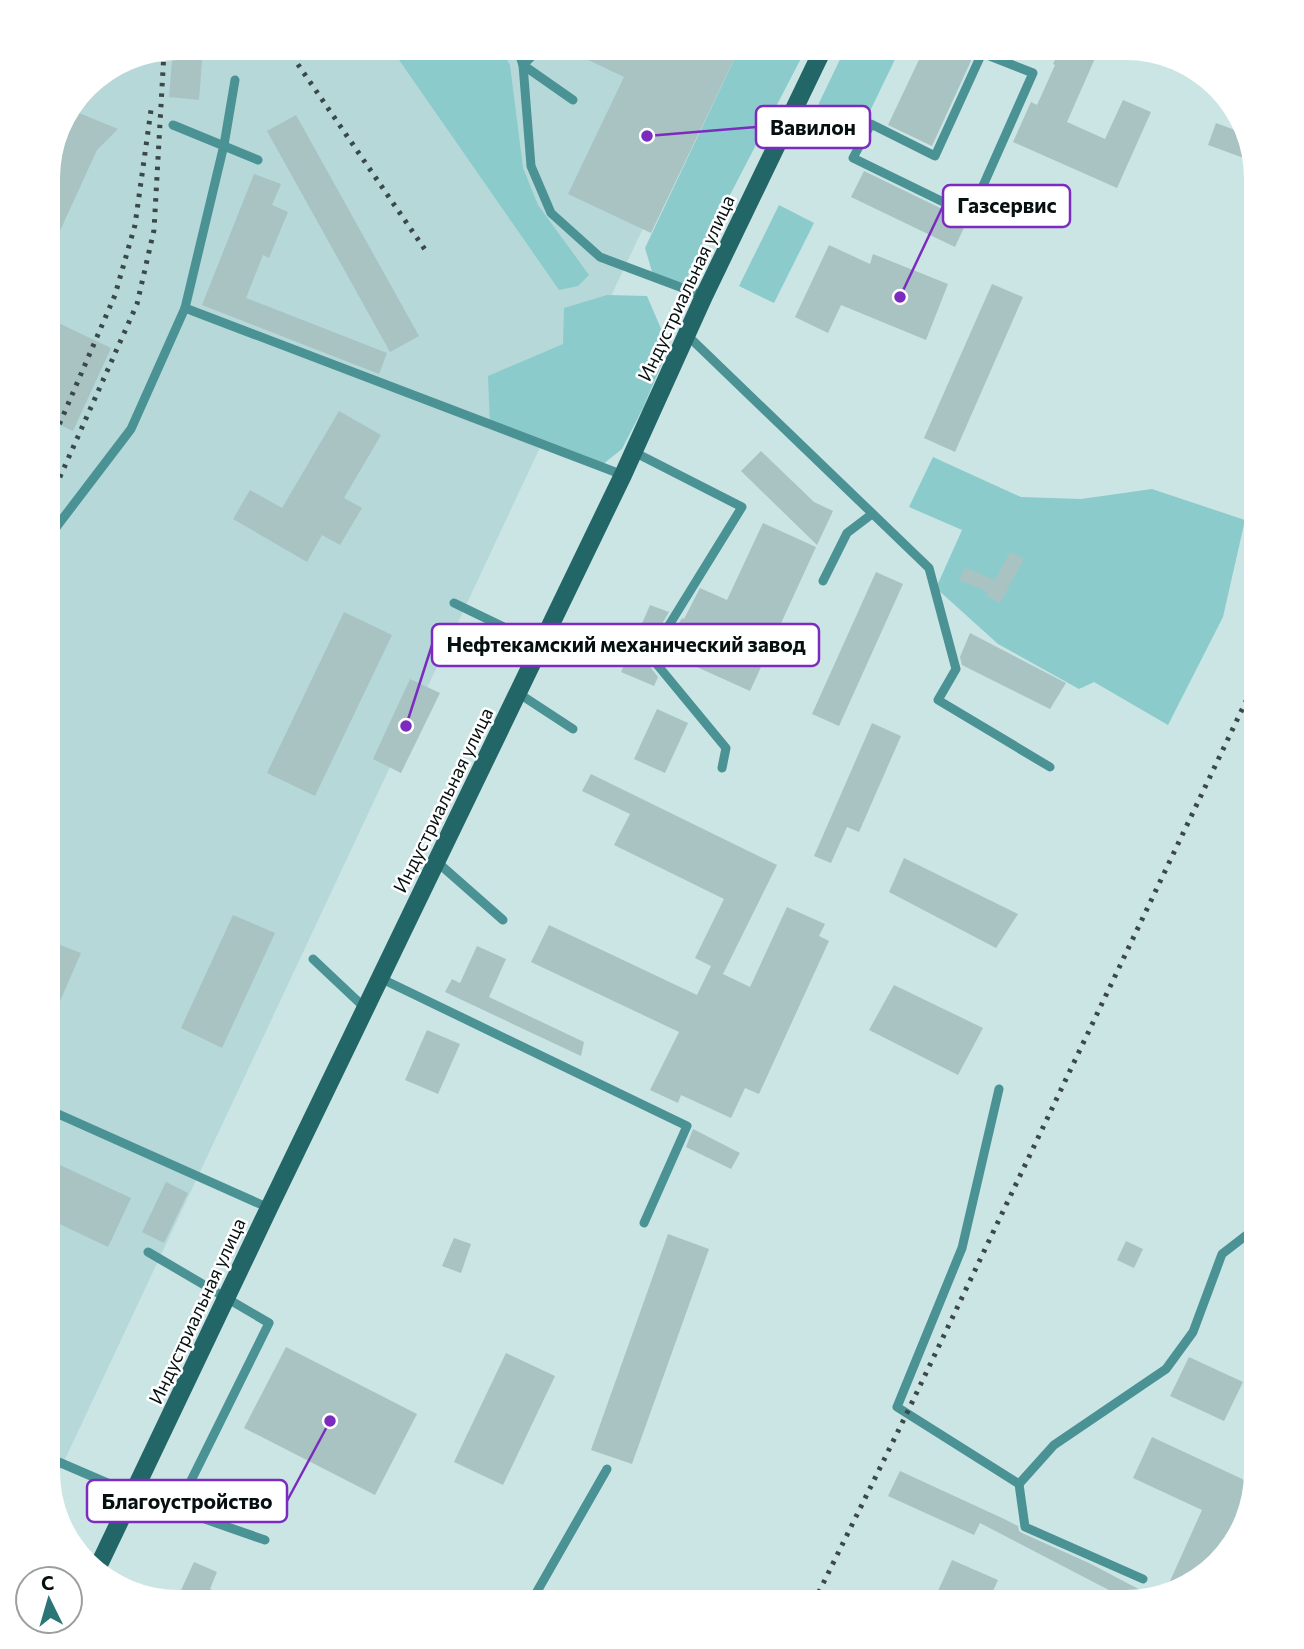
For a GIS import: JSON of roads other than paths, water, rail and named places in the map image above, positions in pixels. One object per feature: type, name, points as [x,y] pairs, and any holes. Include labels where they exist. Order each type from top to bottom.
[{"type":"main road","name":"Индустриальная улица","points":[[101,1561],[634,452],[704,296],[818,60]]},
{"type":"lane","points":[[521,60],[531,166],[551,213],[600,257],[704,296]]},
{"type":"lane","points":[[523,65],[528,60]]},
{"type":"lane","points":[[979,60],[935,156],[871,124],[853,158],[970,215],[1033,73],[1000,60]]},
{"type":"lane","points":[[523,65],[573,100]]},
{"type":"lane","points":[[60,522],[131,429],[185,308],[224,145],[235,80]]},
{"type":"lane","points":[[173,125],[258,160]]},
{"type":"lane","points":[[185,308],[623,475]]},
{"type":"lane","points":[[687,335],[929,568],[956,669],[939,700],[1049,767]]},
{"type":"lane","points":[[634,452],[742,507],[650,656],[726,748],[722,768]]},
{"type":"lane","points":[[823,581],[847,533],[872,514]]},
{"type":"lane","points":[[454,603],[541,645]]},
{"type":"lane","points":[[518,693],[573,729]]},
{"type":"lane","points":[[436,861],[503,920]]},
{"type":"lane","points":[[313,959],[365,1008]]},
{"type":"lane","points":[[380,978],[687,1126],[644,1223]]},
{"type":"lane","points":[[999,1089],[962,1248],[897,1407],[1019,1484],[1025,1527],[1143,1578]]},
{"type":"lane","points":[[60,1115],[269,1208]]},
{"type":"lane","points":[[1019,1484],[1054,1445],[1166,1369],[1193,1332],[1222,1254],[1244,1237]]},
{"type":"lane","points":[[148,1252],[269,1323],[177,1509]]},
{"type":"lane","points":[[60,1463],[133,1494],[265,1539]]},
{"type":"lane","points":[[538,1590],[607,1469]]},
{"type":"railway","points":[[295,60],[428,254]]},
{"type":"railway","points":[[60,477],[137,304],[154,230],[163,61]]},
{"type":"railway","points":[[60,423],[115,295],[135,225],[151,110]]},
{"type":"railway","points":[[820,1590],[1244,705]]},
{"type":"place","name":"Вавилон","points":[[647,136]]},
{"type":"place","name":"Газсервис","points":[[900,297]]},
{"type":"place","name":"Нефтекамский механический завод","points":[[406,726]]},
{"type":"place","name":"Благоустройство","points":[[330,1421]]}]
